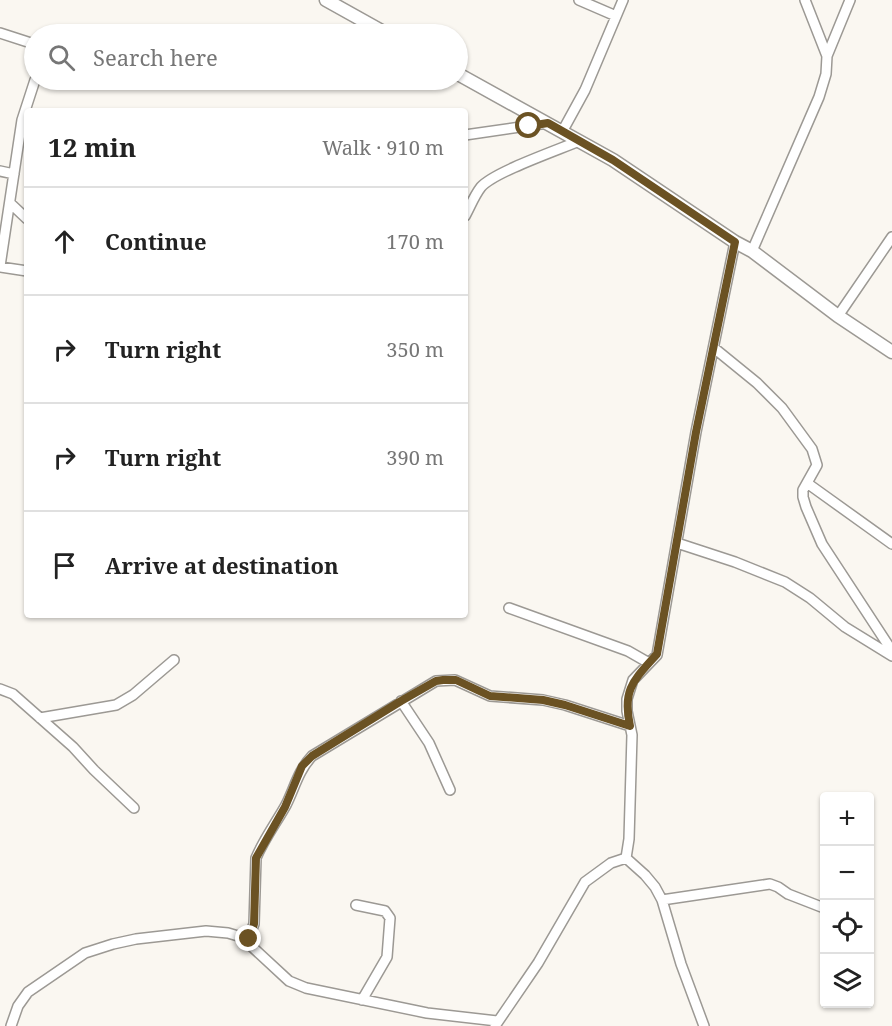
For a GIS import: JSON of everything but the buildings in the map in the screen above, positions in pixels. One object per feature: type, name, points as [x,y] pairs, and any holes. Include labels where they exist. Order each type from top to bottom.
[{"type":"main road","points":[[326,0],[369,24]]},
{"type":"main road","points":[[468,79],[613,160],[735,242],[753,251],[838,316],[892,352]]},
{"type":"street","points":[[579,0],[616,16]]},
{"type":"street","points":[[562,132],[585,90],[623,0]]},
{"type":"street","points":[[805,0],[827,56]]},
{"type":"street","points":[[753,251],[819,98],[826,74],[827,56],[850,0]]},
{"type":"street","points":[[0,33],[24,41]]},
{"type":"street","points":[[26,108],[32,90]]},
{"type":"street","points":[[24,114],[0,266],[24,270]]},
{"type":"street","points":[[468,135],[548,123]]},
{"type":"street","points":[[468,211],[482,186],[530,161],[579,141]]},
{"type":"street","points":[[0,171],[14,174]]},
{"type":"street","points":[[10,203],[24,216]]},
{"type":"street","points":[[838,316],[892,237]]},
{"type":"street","points":[[626,858],[629,838],[632,735],[627,711],[629,688],[633,680],[657,654],[696,432],[735,242]]},
{"type":"street","points":[[714,348],[757,383],[782,408],[812,450],[817,465],[803,496],[822,544],[892,651]]},
{"type":"street","points":[[807,483],[892,544]]},
{"type":"street","points":[[677,543],[735,562],[785,582],[810,598],[845,627],[892,656]]},
{"type":"street","points":[[509,608],[628,651],[650,663]]},
{"type":"street","points":[[40,718],[116,705],[133,695],[174,660]]},
{"type":"street","points":[[626,858],[611,862],[585,882],[538,963],[496,1023],[427,1013],[320,992],[289,981],[252,947],[249,939],[254,924],[256,858],[285,807],[302,766],[312,756],[436,681],[456,680],[490,696],[543,700],[565,705],[630,726]]},
{"type":"street","points":[[0,689],[13,694],[74,747],[94,770],[134,808]]},
{"type":"street","points":[[401,701],[429,743],[450,790]]},
{"type":"street","points":[[626,858],[645,875],[662,900],[681,964],[704,1026]]},
{"type":"street","points":[[662,900],[770,885],[820,906]]},
{"type":"street","points":[[356,905],[385,910],[390,918],[387,957],[362,1000]]},
{"type":"street","points":[[11,1026],[18,1006],[28,992],[85,954],[135,939],[206,931],[228,933],[249,939]]},
{"type":"route","points":[[249,939],[254,924],[256,858],[285,807],[302,766],[312,756],[401,701],[436,681],[443,680],[456,680],[490,696],[543,700],[565,705],[630,726],[627,711],[629,688],[633,680],[657,654],[696,432],[735,242],[613,160],[548,123],[529,126]]}]
